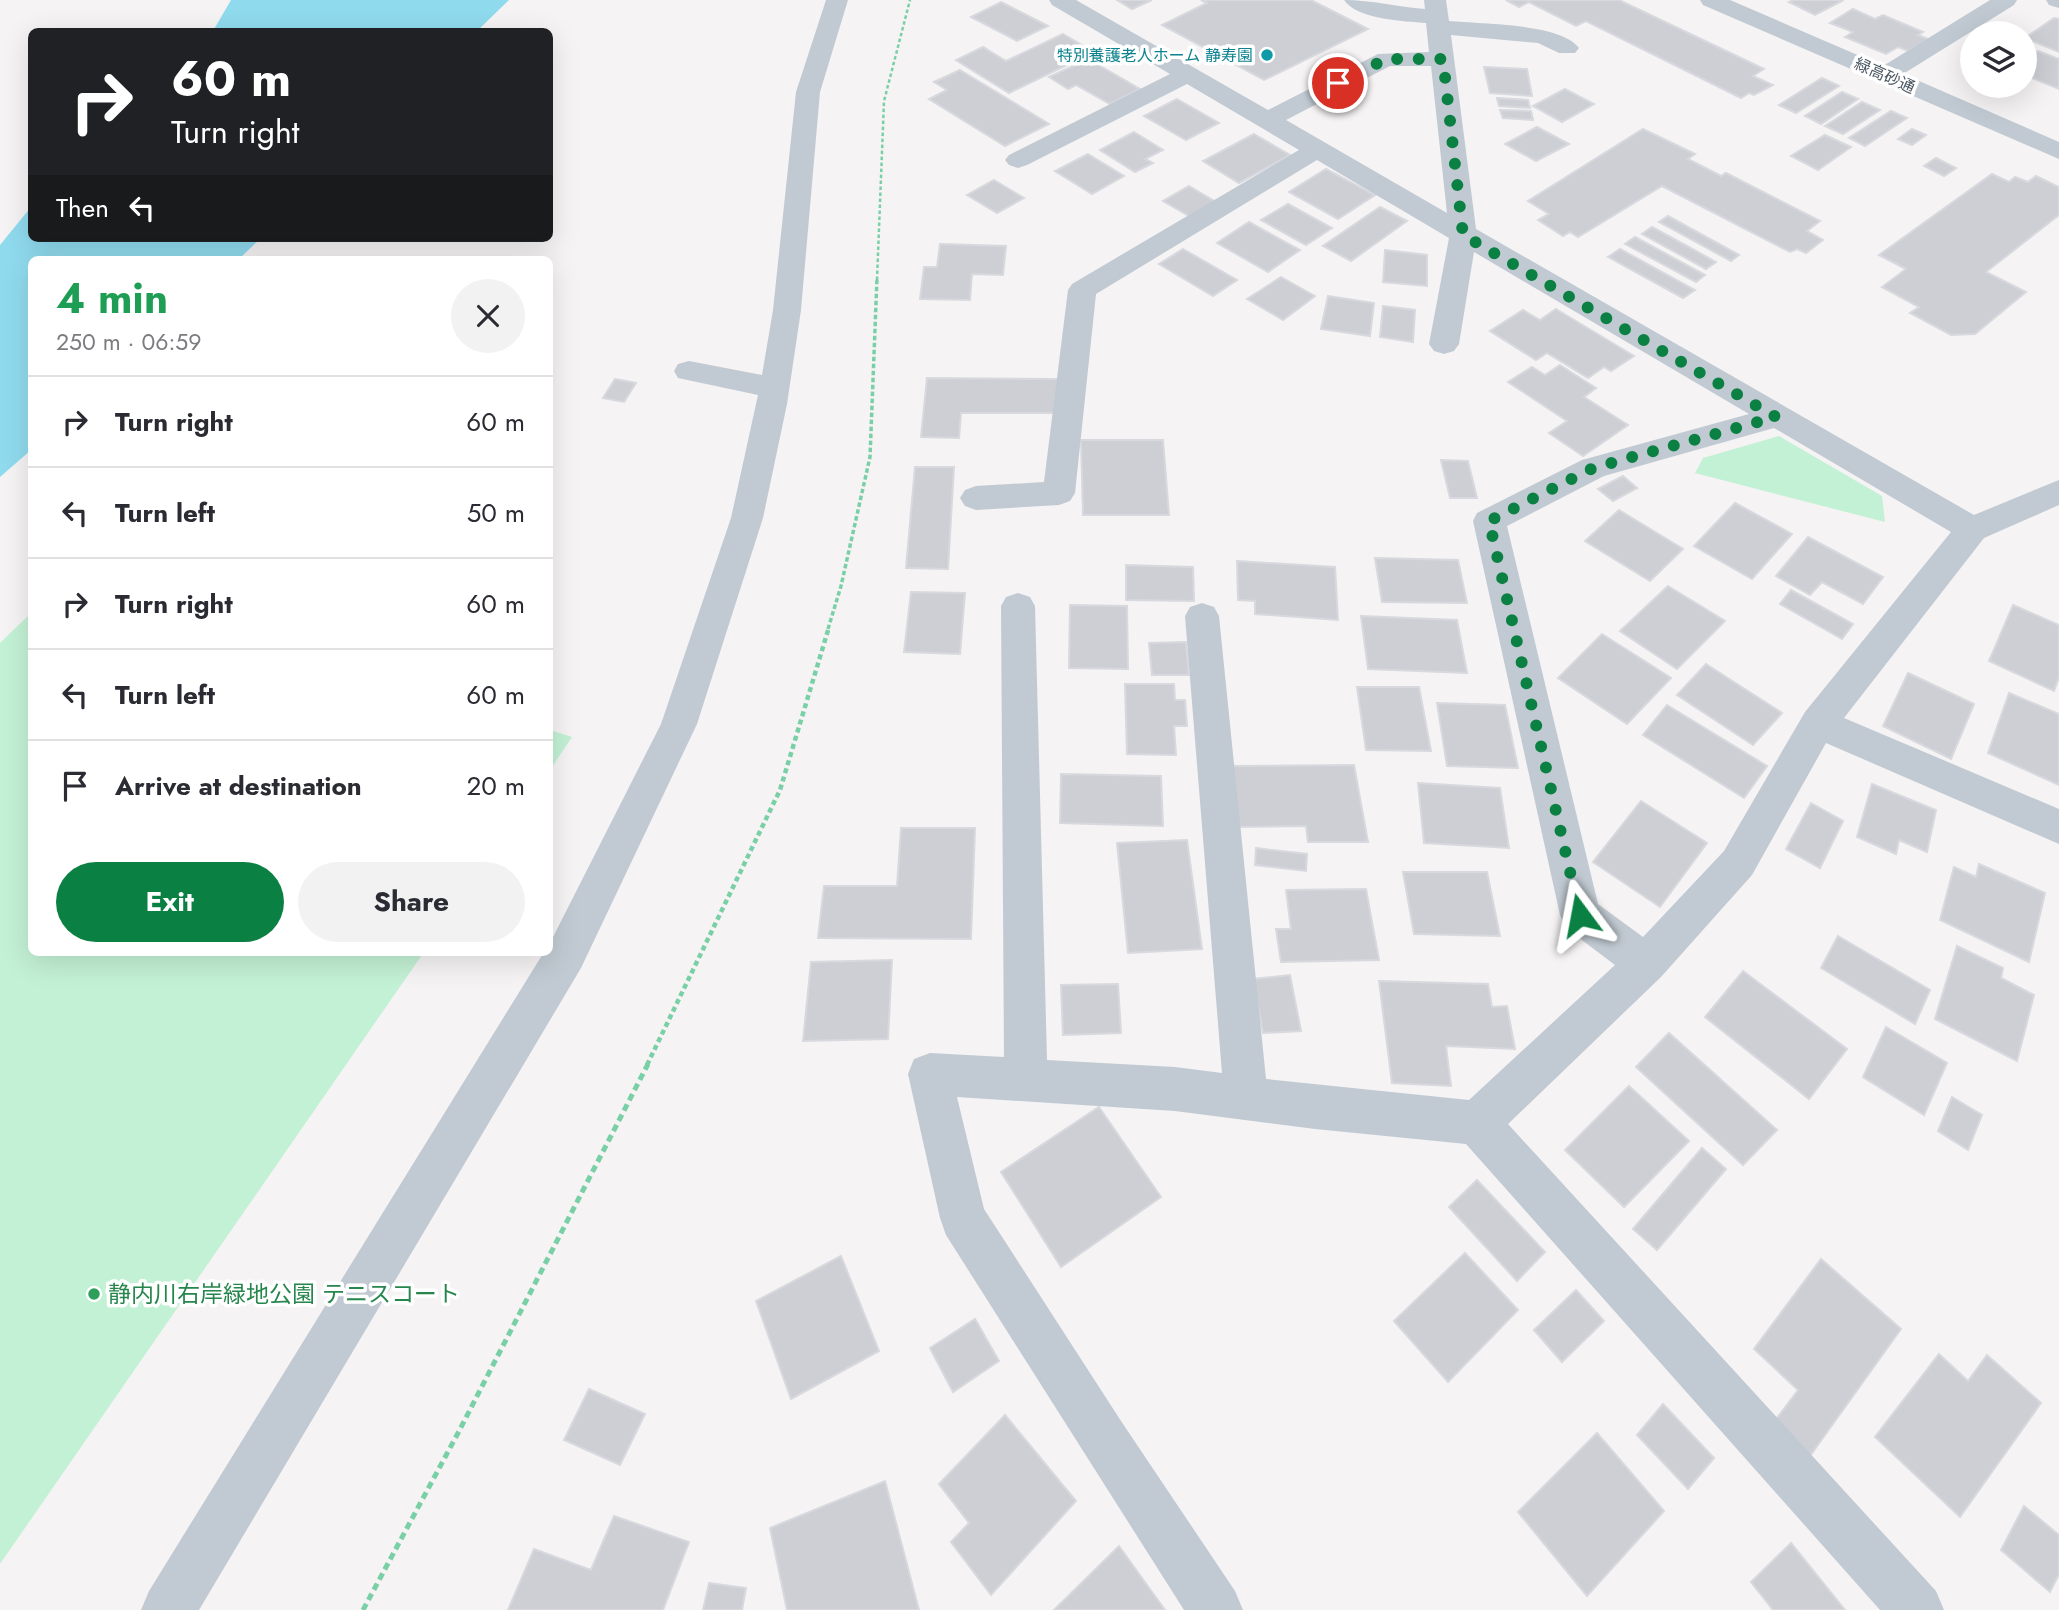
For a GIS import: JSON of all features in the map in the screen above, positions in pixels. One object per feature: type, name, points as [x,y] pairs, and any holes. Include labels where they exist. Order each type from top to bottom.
[{"type":"street","points":[[168,1610],[566,954],[679,724],[747,518],[775,388],[787,310],[808,92],[837,0]]},
{"type":"street","points":[[1060,0],[1972,529]]},
{"type":"street","points":[[1355,0],[1383,12],[1436,14],[1543,37],[1567,48]]},
{"type":"street","name":"緑高砂通","points":[[1711,0],[2059,151]]},
{"type":"street","points":[[1885,75],[2006,0]]},
{"type":"street","points":[[1436,14],[1463,235],[1444,344]]},
{"type":"street","points":[[1267,120],[1386,59],[1443,59]]},
{"type":"street","points":[[1018,160],[1188,74]]},
{"type":"street","points":[[781,130],[808,92]]},
{"type":"street","points":[[976,498],[1059,494],[1082,290],[1318,149]]},
{"type":"street","points":[[1655,346],[1681,329]]},
{"type":"street","points":[[689,371],[775,388]]},
{"type":"street","points":[[1646,963],[1580,915],[1489,521],[1593,468],[1776,417]]},
{"type":"street","points":[[1477,1123],[1646,963],[1738,863],[1818,723],[1972,529],[2051,503]]},
{"type":"street","points":[[1018,606],[1026,1080]]},
{"type":"street","points":[[1202,616],[1246,1098]]},
{"type":"street","points":[[1818,723],[2059,827]]},
{"type":"street","points":[[1216,1610],[1096,1428],[963,1218],[930,1074],[1175,1089],[1477,1123],[1917,1610]]},
{"type":"path","points":[[363,1610],[458,1433],[646,1067],[780,790],[841,586],[870,457],[884,101],[898,40],[911,0]]},
{"type":"green space","points":[[1779,436],[1882,496],[1885,522],[1695,473],[1703,458]]},
{"type":"green space","name":"静内川右岸緑地公園 テニスコート","points":[[28,616],[28,956],[421,956],[0,1564],[0,643]]},
{"type":"green space","points":[[553,731],[572,737],[553,766]]},
{"type":"water","points":[[231,0],[509,0],[480,28],[215,28]]},
{"type":"water","points":[[28,211],[28,242],[257,242],[242,256],[28,256],[28,453],[0,477],[0,245]]},
{"type":"building","name":"特別養護老人ホーム 静寿園","points":[[1117,0],[1152,0],[1132,9]]},
{"type":"building","name":"特別養護老人ホーム 静寿園","points":[[1201,0],[1311,0],[1368,29],[1264,80],[1162,25],[1207,3]]},
{"type":"building","points":[[1506,0],[1619,0],[1764,69],[1753,76],[1773,85],[1754,95],[1749,93],[1741,98],[1586,21],[1576,26],[1529,2],[1519,7]]},
{"type":"building","points":[[1842,1],[1815,15],[1789,2]]},
{"type":"building","points":[[1001,2],[1048,26],[1017,41],[971,17]]},
{"type":"building","points":[[1853,9],[1875,19],[1883,15],[1923,32],[1918,35],[1928,39],[1908,51],[1898,47],[1886,54],[1845,37],[1853,32],[1830,23]]},
{"type":"building","points":[[2054,18],[2059,19],[2059,52],[2037,43],[2037,30]]},
{"type":"building","points":[[1063,34],[1094,52],[1009,93],[956,60],[983,47],[1006,61]]},
{"type":"building","points":[[2037,52],[2059,59],[2059,89],[2037,80]]},
{"type":"building","points":[[1088,59],[1140,89],[1110,104],[1076,85],[1068,89],[1049,77]]},
{"type":"building","points":[[1484,67],[1527,69],[1532,96],[1490,93]]},
{"type":"building","points":[[960,70],[1049,124],[1005,146],[929,99],[947,90],[934,82]]},
{"type":"building","points":[[1822,78],[1839,86],[1796,113],[1779,105]]},
{"type":"building","points":[[1565,89],[1594,104],[1562,122],[1533,106]]},
{"type":"building","points":[[1842,92],[1858,99],[1821,124],[1805,116]]},
{"type":"building","points":[[1497,98],[1528,100],[1530,108],[1499,106]]},
{"type":"building","points":[[1177,99],[1219,123],[1186,140],[1144,116]]},
{"type":"building","points":[[1862,102],[1880,110],[1843,134],[1825,126]]},
{"type":"building","points":[[1500,110],[1531,111],[1533,120],[1503,118]]},
{"type":"building","points":[[1891,111],[1907,118],[1865,146],[1849,138]]},
{"type":"building","points":[[1537,127],[1569,144],[1536,161],[1505,144]]},
{"type":"building","points":[[1643,129],[1695,154],[1688,159],[1721,176],[1726,173],[1820,221],[1807,231],[1823,240],[1806,253],[1797,249],[1790,252],[1662,186],[1578,237],[1570,232],[1563,236],[1538,220],[1549,214],[1528,201]]},
{"type":"building","points":[[1912,129],[1926,135],[1912,145],[1898,139]]},
{"type":"building","points":[[1134,132],[1163,150],[1145,159],[1153,163],[1135,172],[1100,150]]},
{"type":"building","points":[[1254,134],[1290,155],[1239,183],[1203,161]]},
{"type":"building","points":[[1825,135],[1851,147],[1818,170],[1791,156]]},
{"type":"building","points":[[1088,154],[1124,176],[1092,194],[1055,171]]},
{"type":"building","points":[[1936,158],[1956,168],[1944,176],[1924,166]]},
{"type":"building","points":[[1326,169],[1375,195],[1338,219],[1289,192]]},
{"type":"building","points":[[1992,174],[2009,182],[2015,177],[2028,182],[2036,176],[2059,187],[2059,215],[1986,272],[2026,292],[1975,334],[1951,335],[1910,313],[1919,307],[1882,287],[1906,269],[1879,255]]},
{"type":"building","points":[[994,180],[1024,198],[997,213],[967,195]]},
{"type":"building","points":[[1189,186],[1216,202],[1191,217],[1163,201]]},
{"type":"building","points":[[1288,204],[1332,228],[1306,245],[1261,220]]},
{"type":"building","points":[[1380,207],[1407,221],[1351,261],[1323,246]]},
{"type":"building","points":[[1668,216],[1739,255],[1731,261],[1659,222]]},
{"type":"building","points":[[1249,222],[1300,250],[1268,272],[1217,243]]},
{"type":"building","points":[[1652,227],[1716,262],[1706,269],[1642,234]]},
{"type":"building","points":[[1635,237],[1705,275],[1696,282],[1625,244]]},
{"type":"building","points":[[940,244],[1006,246],[1003,275],[972,274],[970,300],[920,299],[924,267],[937,267]]},
{"type":"building","points":[[1183,249],[1237,280],[1213,296],[1159,264]]},
{"type":"building","points":[[1620,249],[1695,290],[1683,298],[1608,257]]},
{"type":"building","points":[[1385,250],[1427,255],[1427,286],[1383,282]]},
{"type":"building","points":[[1281,277],[1315,296],[1283,320],[1247,299]]},
{"type":"building","points":[[1328,296],[1374,303],[1370,336],[1321,329]]},
{"type":"building","points":[[1383,306],[1415,310],[1413,342],[1380,337]]},
{"type":"building","points":[[1556,309],[1634,356],[1611,371],[1604,367],[1588,378],[1547,353],[1536,360],[1490,331],[1523,310],[1540,320]]},
{"type":"building","points":[[1560,365],[1596,388],[1584,397],[1628,425],[1583,456],[1549,433],[1567,421],[1508,382],[1532,367],[1545,375]]},
{"type":"building","points":[[927,378],[1059,379],[1059,413],[961,413],[959,438],[921,437]]},
{"type":"building","points":[[615,379],[636,383],[624,402],[603,398]]},
{"type":"building","points":[[1081,440],[1163,440],[1169,515],[1083,515]]},
{"type":"building","points":[[1441,460],[1468,461],[1477,498],[1450,498]]},
{"type":"building","points":[[915,467],[954,467],[948,569],[906,568]]},
{"type":"building","points":[[1623,476],[1637,488],[1613,501],[1598,489]]},
{"type":"building","points":[[1735,503],[1792,534],[1752,579],[1694,546]]},
{"type":"building","points":[[1619,510],[1683,549],[1650,581],[1585,541]]},
{"type":"building","points":[[1808,537],[1883,577],[1863,604],[1822,582],[1810,595],[1776,576]]},
{"type":"building","points":[[1375,558],[1458,560],[1467,603],[1382,602]]},
{"type":"building","points":[[1237,561],[1335,567],[1338,620],[1255,614],[1255,601],[1238,600]]},
{"type":"building","points":[[1126,565],[1193,567],[1194,601],[1126,600]]},
{"type":"building","points":[[1668,586],[1725,621],[1677,669],[1620,631]]},
{"type":"building","points":[[1791,590],[1853,624],[1842,639],[1780,604]]},
{"type":"building","points":[[911,592],[965,593],[960,654],[904,652]]},
{"type":"building","points":[[1070,605],[1127,606],[1128,669],[1069,668]]},
{"type":"building","points":[[2013,605],[2059,625],[2059,677],[2054,691],[1989,661]]},
{"type":"building","points":[[1361,616],[1457,620],[1467,673],[1368,669]]},
{"type":"building","points":[[1602,634],[1671,678],[1627,724],[1558,678]]},
{"type":"building","points":[[1186,642],[1189,675],[1152,675],[1149,643]]},
{"type":"building","points":[[1706,664],[1782,713],[1753,745],[1677,695]]},
{"type":"building","points":[[1908,673],[1974,704],[1951,759],[1883,726]]},
{"type":"building","points":[[1125,684],[1174,684],[1175,700],[1185,700],[1187,726],[1174,726],[1176,755],[1127,754]]},
{"type":"building","points":[[1357,687],[1419,687],[1431,751],[1366,750]]},
{"type":"building","points":[[2009,693],[2059,714],[2059,785],[1988,753]]},
{"type":"building","points":[[1437,703],[1505,705],[1518,768],[1447,766]]},
{"type":"building","points":[[1667,705],[1767,766],[1744,798],[1643,735]]},
{"type":"building","points":[[1354,765],[1368,842],[1308,842],[1306,826],[1236,827],[1229,766]]},
{"type":"building","points":[[1061,774],[1161,776],[1163,826],[1060,823]]},
{"type":"building","points":[[1418,783],[1500,788],[1509,848],[1424,843]]},
{"type":"building","points":[[1872,784],[1936,810],[1927,852],[1899,840],[1896,854],[1857,837]]},
{"type":"building","points":[[1641,801],[1707,843],[1660,907],[1593,862]]},
{"type":"building","points":[[1811,803],[1843,821],[1820,868],[1786,849]]},
{"type":"building","points":[[901,828],[975,828],[971,939],[818,938],[824,886],[897,886]]},
{"type":"building","points":[[1187,840],[1202,949],[1128,953],[1117,843]]},
{"type":"building","points":[[1256,848],[1307,854],[1306,871],[1255,865]]},
{"type":"building","points":[[1979,864],[2045,893],[2029,962],[1940,920],[1954,867],[1976,877]]},
{"type":"building","points":[[1403,872],[1487,872],[1500,936],[1414,934]]},
{"type":"building","points":[[1366,889],[1379,960],[1281,962],[1276,929],[1291,929],[1286,890]]},
{"type":"building","points":[[1838,936],[1930,990],[1915,1024],[1821,968]]},
{"type":"building","points":[[1957,946],[2003,968],[2001,978],[2034,995],[2017,1061],[1935,1019]]},
{"type":"building","points":[[892,960],[888,1039],[803,1041],[811,962]]},
{"type":"building","points":[[1743,971],[1847,1049],[1809,1099],[1705,1017]]},
{"type":"building","points":[[1290,975],[1301,1031],[1263,1033],[1253,979]]},
{"type":"building","points":[[1379,981],[1488,984],[1492,1007],[1507,1006],[1515,1049],[1446,1046],[1451,1086],[1392,1083]]},
{"type":"building","points":[[1118,984],[1121,1033],[1063,1035],[1061,985]]},
{"type":"building","points":[[1886,1027],[1947,1063],[1924,1115],[1863,1077]]},
{"type":"building","points":[[1669,1033],[1777,1130],[1743,1165],[1636,1067]]},
{"type":"building","points":[[1629,1086],[1689,1141],[1624,1207],[1565,1150]]},
{"type":"building","points":[[1952,1097],[1982,1115],[1968,1150],[1938,1131]]},
{"type":"building","points":[[1099,1107],[1161,1197],[1061,1267],[1001,1172]]},
{"type":"building","points":[[1702,1148],[1726,1169],[1657,1250],[1633,1229]]},
{"type":"building","points":[[1477,1180],[1545,1252],[1517,1281],[1449,1207]]},
{"type":"building","points":[[1465,1253],[1518,1310],[1448,1382],[1394,1321]]},
{"type":"building","points":[[841,1256],[879,1351],[791,1399],[756,1301]]},
{"type":"building","points":[[1821,1259],[1901,1329],[1810,1456],[1774,1422],[1798,1390],[1754,1349]]},
{"type":"building","points":[[1576,1290],[1604,1321],[1562,1362],[1534,1330]]},
{"type":"building","points":[[975,1319],[999,1361],[953,1392],[930,1348]]},
{"type":"building","points":[[1939,1354],[1968,1381],[1987,1355],[2041,1403],[1960,1517],[1875,1437]]},
{"type":"building","points":[[589,1389],[645,1414],[620,1465],[564,1440]]},
{"type":"building","points":[[1663,1404],[1714,1458],[1688,1489],[1637,1435]]},
{"type":"building","points":[[1005,1415],[1076,1501],[991,1595],[951,1542],[969,1523],[939,1484]]},
{"type":"building","points":[[1597,1433],[1664,1511],[1587,1596],[1518,1512]]},
{"type":"building","points":[[885,1481],[919,1610],[787,1610],[770,1528]]},
{"type":"building","points":[[2024,1506],[2059,1535],[2059,1574],[2050,1592],[2001,1550]]},
{"type":"building","points":[[614,1516],[689,1542],[663,1610],[508,1610],[534,1549],[591,1570]]},
{"type":"building","points":[[1791,1543],[1845,1610],[1773,1610],[1751,1582]]},
{"type":"building","points":[[1119,1546],[1165,1610],[1054,1610]]},
{"type":"building","points":[[709,1583],[746,1588],[742,1610],[703,1610]]},
{"type":"place","name":"特別養護老人ホーム 静寿園","points":[[1267,55]]},
{"type":"place","name":"静内川右岸緑地公園 テニスコート","points":[[94,1294]]},
{"type":"route","points":[[1338,83],[1386,59],[1443,59],[1463,235],[1776,417],[1593,468],[1489,521],[1580,915]]}]
